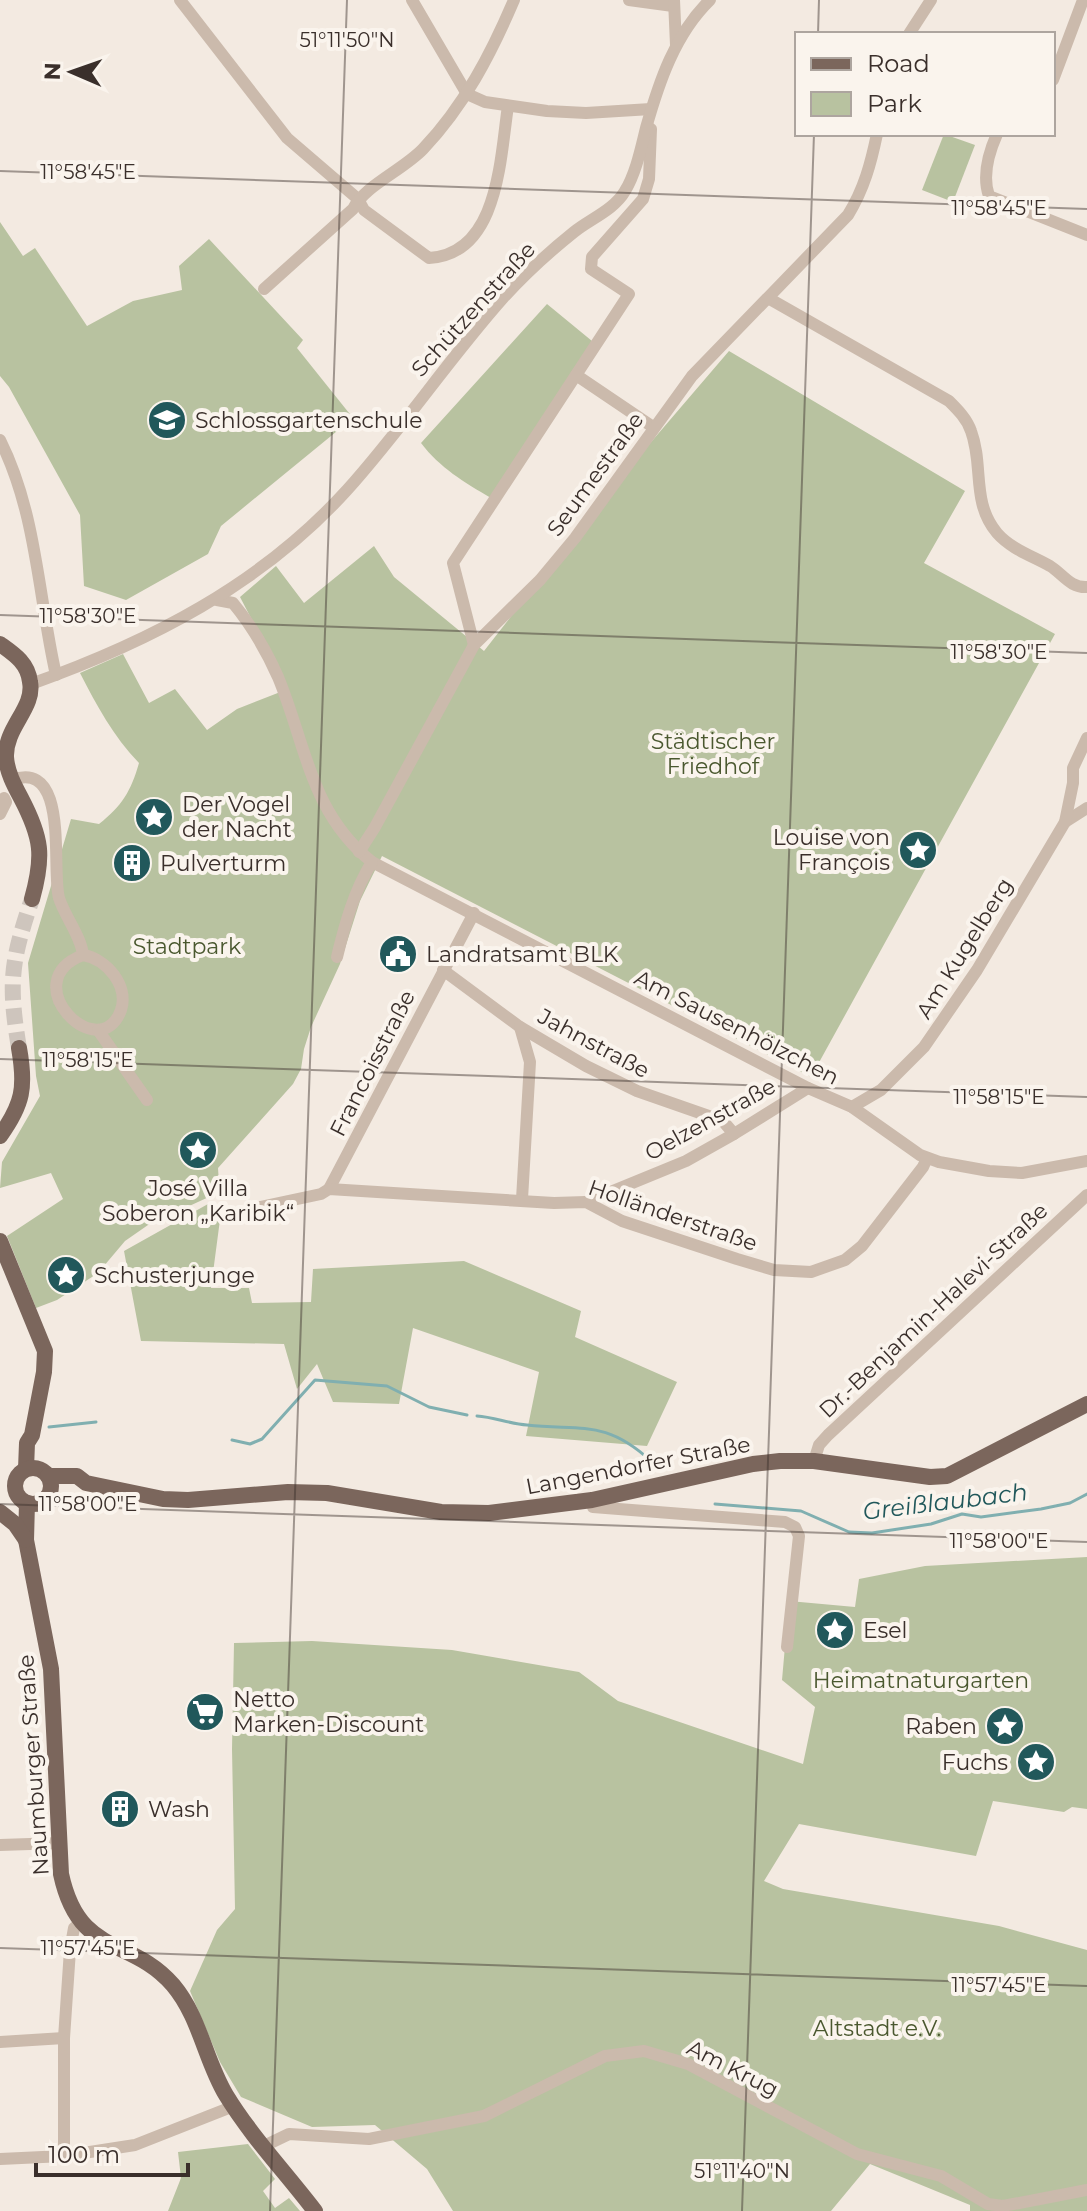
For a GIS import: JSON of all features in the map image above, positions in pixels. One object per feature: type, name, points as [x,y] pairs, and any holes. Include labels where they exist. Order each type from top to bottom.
[{"type":"main road","points":[[0,644],[22,661],[31,684],[28,701],[10,731],[3,756],[41,847],[32,899]]},
{"type":"main road","points":[[0,1136],[16,1113],[23,1089],[19,1048]]},
{"type":"main road","points":[[0,1241],[45,1351],[32,1435],[47,1497],[20,1495],[0,1502]]},
{"type":"main road","name":"Langendorfer Straße","points":[[41,1476],[177,1500],[275,1492],[327,1493],[441,1512],[514,1512],[592,1500],[753,1464],[814,1461],[920,1476],[947,1476],[1087,1404]]},
{"type":"main road","points":[[20,1495],[19,1475],[41,1476]]},
{"type":"main road","name":"Naumburger Straße","points":[[20,1495],[51,1669],[63,1885],[81,1922],[96,1936],[152,1967],[173,1985],[195,2020],[220,2085],[315,2211]]},
{"type":"main road","points":[[0,1512],[15,1524],[28,1548]]},
{"type":"street","points":[[180,0],[287,138],[358,199],[364,210],[429,258],[458,250],[482,224],[493,196],[508,106]]},
{"type":"street","points":[[412,0],[467,94],[485,102],[508,106],[586,113],[651,109],[649,179],[643,199],[592,257],[591,269],[629,294],[453,563],[474,645]]},
{"type":"street","points":[[264,289],[353,209],[358,199],[423,150],[467,94],[514,0]]},
{"type":"street","points":[[629,0],[674,3],[676,45]]},
{"type":"street","name":"Schützenstraße","points":[[31,684],[141,639],[217,600],[276,556],[346,491],[504,298],[542,259],[625,191],[640,152],[651,109],[676,45],[693,16],[710,0]]},
{"type":"street","points":[[910,32],[931,0]]},
{"type":"street","points":[[1055,75],[1083,0]]},
{"type":"street","name":"Seumestraße","points":[[359,852],[474,645],[540,580],[575,538],[692,376],[848,215],[869,171],[877,136]]},
{"type":"street","points":[[996,136],[988,166],[986,185],[989,196],[1087,235]]},
{"type":"street","points":[[768,298],[949,401],[962,414],[971,432],[983,510],[998,534],[1071,583],[1087,587]]},
{"type":"street","points":[[576,375],[653,427]]},
{"type":"street","points":[[0,440],[12,465],[30,522],[56,675]]},
{"type":"street","name":"Am Sausenhölzchen","points":[[217,600],[233,603],[261,642],[279,678],[304,759],[323,802],[343,834],[359,852],[372,862],[808,1088],[852,1107],[927,1158]]},
{"type":"street","name":"Am Kugelberg","points":[[852,1107],[881,1090],[924,1047],[977,970],[1065,822],[1075,759],[1087,738]]},
{"type":"street","points":[[12,780],[22,777],[34,779],[41,782],[48,795],[55,824],[55,871],[59,896],[83,955]]},
{"type":"street","points":[[1073,783],[1087,801]]},
{"type":"street","points":[[0,814],[6,802],[4,798]]},
{"type":"street","points":[[1065,822],[1087,808]]},
{"type":"street","points":[[337,957],[344,926],[372,862]]},
{"type":"street","name":"Francoisstraße","points":[[329,1189],[474,913]]},
{"type":"street","points":[[83,955],[95,958],[107,969],[119,983],[123,994],[115,1021],[98,1030],[85,1029],[74,1022],[64,1008],[56,983],[64,965],[83,955]]},
{"type":"street","name":"Jahnstraße","points":[[443,970],[520,1027],[586,1066],[637,1091],[723,1121],[734,1134]]},
{"type":"street","points":[[520,1027],[530,1062],[522,1199]]},
{"type":"street","points":[[98,1030],[147,1100]]},
{"type":"street","name":"Oelzenstraße","points":[[586,1202],[686,1161],[808,1088]]},
{"type":"street","points":[[927,1158],[989,1171],[1022,1173],[1087,1161]]},
{"type":"street","name":"Holländerstraße","points":[[260,1207],[321,1194],[329,1189],[554,1203],[586,1202],[622,1221],[774,1270],[811,1272],[845,1260],[862,1246],[927,1158]]},
{"type":"street","name":"Dr.-Benjamin-Halevi-Straße","points":[[814,1461],[819,1445],[828,1435],[1087,1195]]},
{"type":"street","points":[[592,1500],[593,1507],[785,1522],[795,1527],[799,1536],[787,1647]]},
{"type":"street","points":[[0,1845],[60,1843]]},
{"type":"street","points":[[64,2156],[64,2038],[71,1942],[74,1928],[81,1922]]},
{"type":"street","points":[[0,2042],[64,2038]]},
{"type":"street","name":"Am Krug","points":[[264,2146],[289,2134],[369,2139],[484,2116],[605,2056],[644,2051],[688,2064],[857,2154],[941,2176],[988,2204],[1003,2206],[1087,2190]]},
{"type":"street","points":[[0,2159],[64,2156],[153,2140],[201,2117],[234,2106]]},
{"type":"green space","points":[[943,136],[975,145],[953,202],[922,190]]},
{"type":"green space","points":[[0,222],[23,256],[35,248],[87,326],[133,301],[182,290],[179,266],[209,239],[303,340],[297,348],[353,418],[221,526],[208,554],[126,600],[84,586],[80,515],[0,376]]},
{"type":"green space","points":[[547,304],[592,341],[491,498],[444,467],[421,443]]},
{"type":"green space","name":"Städtischer Friedhof","points":[[729,351],[965,491],[924,563],[1055,634],[811,1077],[382,856],[360,901],[340,964],[311,1027],[301,1069],[293,1084],[218,1168],[219,1183],[211,1196],[148,1225],[125,1241],[98,1273],[57,1300],[36,1308],[7,1236],[63,1199],[51,1173],[0,1188],[2,1162],[40,1096],[28,963],[71,819],[99,824],[125,797],[139,763],[113,731],[80,673],[123,654],[149,703],[175,689],[207,730],[237,709],[288,689],[240,597],[276,566],[304,603],[374,546],[394,577],[484,651],[604,497]]},
{"type":"green space","points":[[208,1204],[221,1212],[211,1288],[249,1288],[252,1303],[311,1302],[313,1269],[464,1261],[581,1311],[575,1337],[677,1382],[647,1446],[526,1436],[539,1372],[413,1328],[399,1404],[333,1402],[317,1364],[297,1389],[284,1344],[141,1341],[124,1251]]},
{"type":"green space","points":[[1087,1557],[1087,1809],[1072,1807],[1064,1812],[993,1801],[976,1856],[799,1824],[764,1881],[783,1889],[999,1926],[1087,1950],[1087,2211],[970,2211],[970,2205],[870,2164],[831,2211],[453,2211],[427,2169],[375,2125],[312,2127],[241,2097],[220,2062],[190,1991],[217,1930],[235,1909],[234,1643],[312,1641],[452,1650],[579,1672],[618,1701],[803,1764],[815,1707],[782,1680],[789,1601],[855,1607],[859,1579],[925,1566]]},
{"type":"green space","points":[[248,2144],[275,2179],[263,2191],[275,2208],[289,2198],[300,2211],[168,2211],[181,2178],[178,2152]]},
{"type":"waterway","name":"Greißlaubach","points":[[232,1440],[250,1444],[262,1439],[315,1380],[387,1386],[429,1407],[467,1415]]},
{"type":"waterway","name":"Greißlaubach","points":[[477,1416],[606,1433],[620,1438],[651,1461]]},
{"type":"waterway","name":"Greißlaubach","points":[[49,1427],[96,1422]]},
{"type":"waterway","name":"Greißlaubach","points":[[715,1504],[801,1511],[849,1532],[872,1533],[931,1524],[962,1514],[981,1517],[1041,1509],[1070,1503],[1087,1494]]},
{"type":"tunnel","points":[[19,1048],[13,1006],[14,972],[32,899]]},
{"type":"place","name":"Schlossgartenschule","points":[[167,420]]},
{"type":"place","name":"Der Vogel der Nacht","points":[[154,817]]},
{"type":"place","name":"Louise von François","points":[[918,850]]},
{"type":"place","name":"Pulverturm","points":[[132,863]]},
{"type":"place","name":"Landratsamt BLK","points":[[398,954]]},
{"type":"place","name":"José Villa Soberon „Karibik“","points":[[198,1150]]},
{"type":"place","name":"Schusterjunge","points":[[66,1275]]},
{"type":"place","name":"Esel","points":[[835,1630]]},
{"type":"place","name":"Netto Marken-Discount","points":[[205,1712]]},
{"type":"place","name":"Raben","points":[[1005,1726]]},
{"type":"place","name":"Fuchs","points":[[1036,1762]]},
{"type":"place","name":"Wash","points":[[120,1809]]},
{"type":"park label","name":"Stadtpark","points":[[187,946]]},
{"type":"park label","name":"Heimatnaturgarten","points":[[921,1680]]},
{"type":"park label","name":"Altstadt e.V.","points":[[877,2028]]}]
